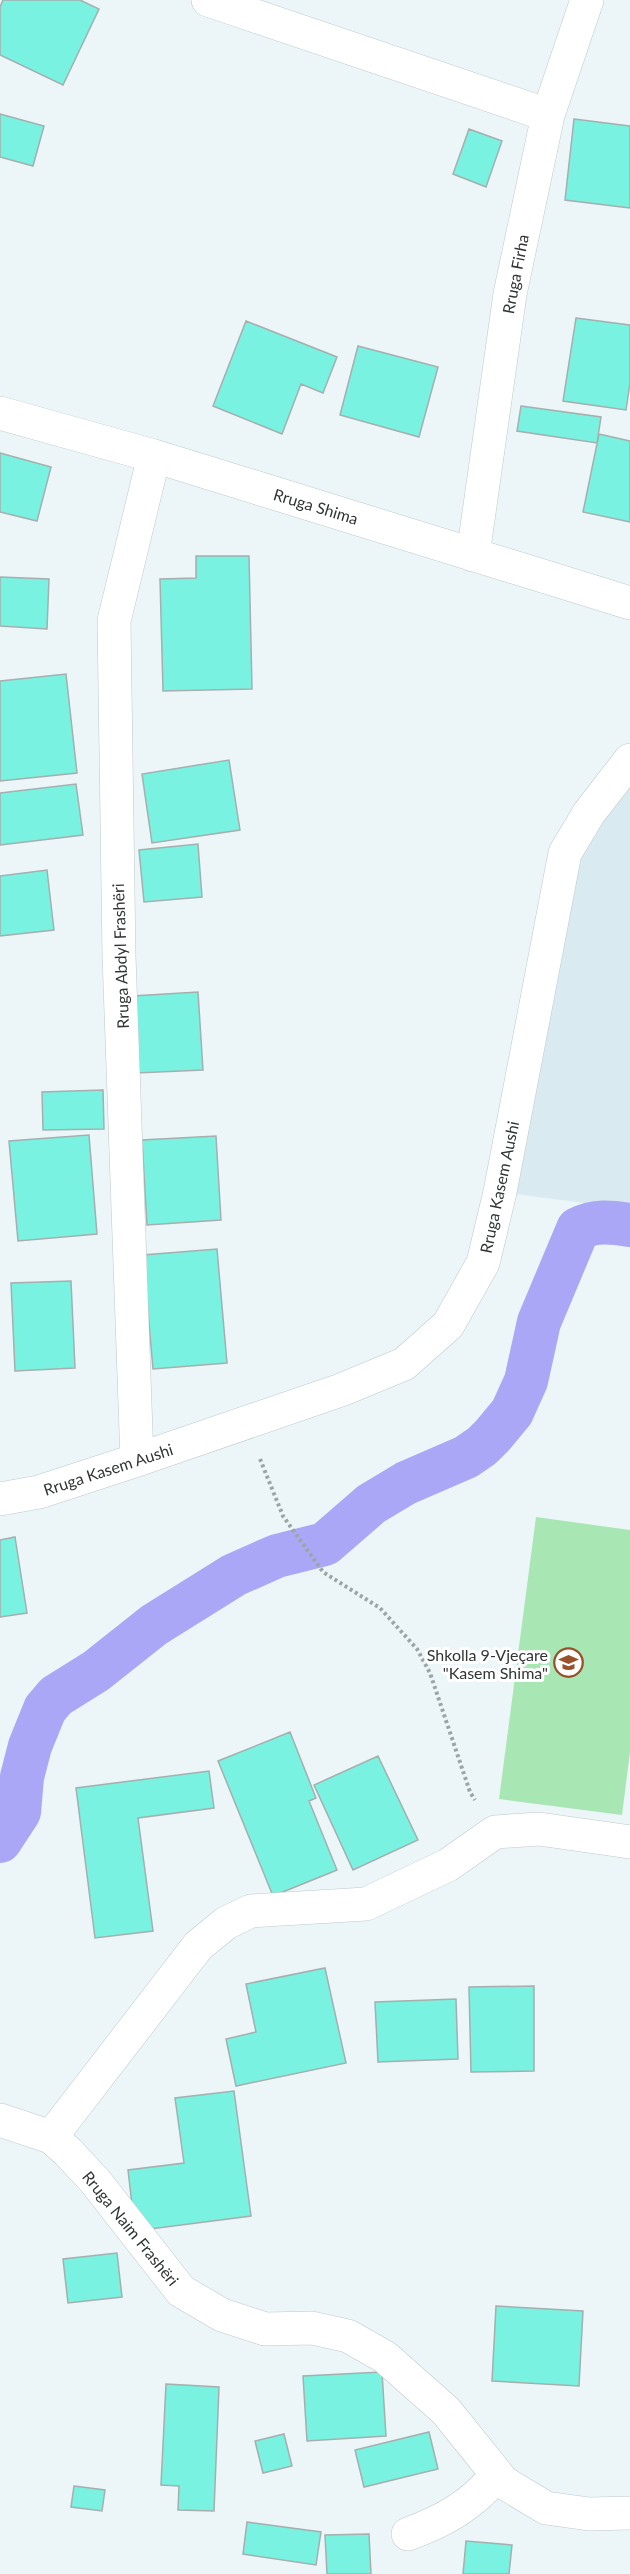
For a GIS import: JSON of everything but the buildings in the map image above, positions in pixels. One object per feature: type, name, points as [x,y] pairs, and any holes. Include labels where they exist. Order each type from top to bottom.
[{"type":"street","points":[[208,0],[548,115]]},
{"type":"street","name":"Rruga Firha","points":[[474,555],[510,294],[548,115],[586,0]]},
{"type":"street","name":"Rruga Shima","points":[[0,413],[154,456],[630,603]]},
{"type":"street","name":"Rruga Abdyl Frashëri","points":[[137,1460],[119,956],[114,621],[154,456]]},
{"type":"street","name":"Rruga Kasem Aushi","points":[[0,1498],[39,1492],[341,1390],[404,1364],[448,1325],[483,1263],[500,1192],[565,853],[589,813],[630,759]]},
{"type":"street","points":[[51,2137],[198,1946],[226,1923],[251,1911],[366,1904],[448,1865],[495,1832],[539,1829],[630,1842]]},
{"type":"street","name":"Rruga Naim Frashëri","points":[[0,2120],[51,2137],[95,2181],[181,2291],[222,2315],[264,2329],[312,2328],[348,2337],[385,2357],[446,2411],[503,2482],[546,2508],[589,2514],[630,2513]]},
{"type":"street","points":[[408,2534],[434,2524],[461,2508],[479,2496],[497,2475]]},
{"type":"path","points":[[257,1419],[261,1464],[283,1516],[323,1572],[380,1608],[417,1649],[434,1684],[470,1792],[495,1832]]},
{"type":"shaded area","points":[[630,760],[630,1209],[500,1192],[565,853]]},
{"type":"green space","name":"Shkolla 9-Vjeçare \"Kasem Shima\"","points":[[536,1517],[630,1530],[630,1752],[622,1815],[499,1799]]},
{"type":"waterway","points":[[0,1841],[19,1812],[22,1777],[30,1746],[45,1709],[56,1696],[96,1671],[154,1625],[234,1575],[277,1556],[325,1544],[371,1504],[406,1483],[466,1457],[482,1446],[512,1412],[526,1381],[539,1322],[578,1229],[591,1224],[603,1223],[630,1225]]},
{"type":"place","name":"Shkolla 9-Vjeçare \"Kasem Shima\"","points":[[569,1663]]}]
